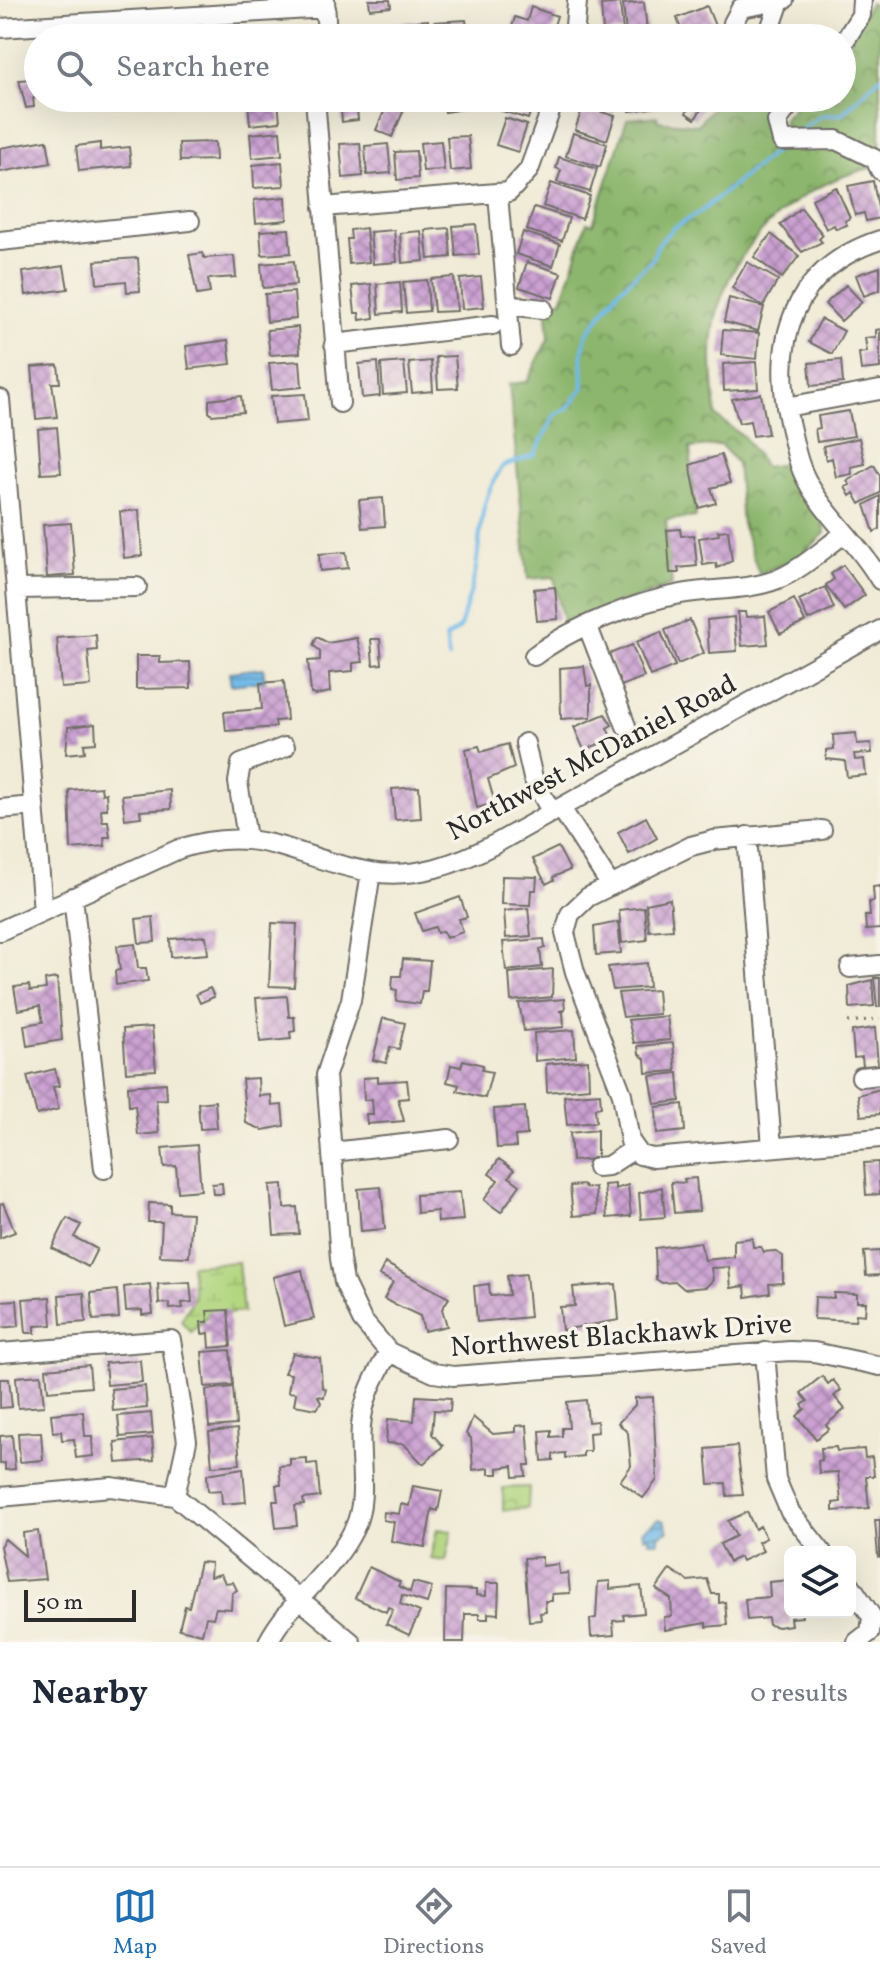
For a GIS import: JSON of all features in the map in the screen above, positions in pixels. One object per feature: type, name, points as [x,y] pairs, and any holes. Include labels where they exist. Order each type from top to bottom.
[{"type":"street","points":[[855,24],[861,15],[862,0]]},
{"type":"street","points":[[733,24],[741,8],[782,1]]},
{"type":"street","points":[[773,24],[782,1]]},
{"type":"street","points":[[575,24],[577,2]]},
{"type":"street","points":[[54,24],[325,4],[326,24]]},
{"type":"street","points":[[0,28],[24,26]]},
{"type":"street","points":[[316,112],[340,403]]},
{"type":"street","points":[[323,207],[509,192],[523,180],[550,112]]},
{"type":"street","points":[[784,112],[777,121],[782,141],[836,140],[875,159],[880,170]]},
{"type":"street","points":[[498,194],[511,346]]},
{"type":"street","points":[[0,241],[190,221]]},
{"type":"street","points":[[880,240],[850,251],[831,263],[802,297],[784,338],[782,361],[786,407],[799,467],[813,492],[880,580]]},
{"type":"street","points":[[508,305],[543,309]]},
{"type":"street","points":[[334,344],[440,334],[447,329],[493,325]]},
{"type":"street","points":[[786,407],[880,390]]},
{"type":"street","points":[[0,399],[43,911]]},
{"type":"street","points":[[534,656],[561,637],[666,597],[749,586],[780,578],[844,534]]},
{"type":"street","points":[[17,589],[137,587]]},
{"type":"street","points":[[588,627],[626,726]]},
{"type":"street","name":"Northwest McDaniel Road","points":[[0,931],[195,844],[247,838],[269,841],[371,872],[421,872],[456,862],[880,630]]},
{"type":"street","points":[[525,743],[533,778],[611,886]]},
{"type":"street","points":[[247,838],[238,782],[241,764],[285,747]]},
{"type":"street","points":[[0,809],[34,806]]},
{"type":"street","points":[[822,830],[747,836],[691,846],[583,900],[570,914],[565,929],[570,956],[622,1094],[633,1147],[653,1158],[880,1138]]},
{"type":"street","points":[[747,836],[772,1147]]},
{"type":"street","name":"Northwest Blackhawk Drive","points":[[371,872],[351,1000],[326,1075],[344,1282],[362,1320],[389,1352],[434,1373],[453,1376],[765,1352],[814,1352],[880,1366]]},
{"type":"street","points":[[73,897],[104,1169]]},
{"type":"street","points":[[850,968],[880,965]]},
{"type":"street","points":[[861,1077],[880,1075]]},
{"type":"street","points":[[332,1152],[449,1139]]},
{"type":"street","points":[[597,1167],[608,1166],[633,1147]]},
{"type":"street","points":[[0,1353],[171,1340],[187,1441],[175,1496]]},
{"type":"street","points":[[268,1642],[336,1558],[355,1527],[362,1488],[361,1425],[370,1384],[389,1352]]},
{"type":"street","points":[[765,1352],[776,1479],[790,1512],[817,1546]]},
{"type":"street","points":[[0,1497],[111,1487],[175,1496],[351,1642]]},
{"type":"street","points":[[856,1590],[875,1611],[863,1637]]},
{"type":"path","points":[[848,1022],[880,1019]]},
{"type":"green space","points":[[870,3],[880,9],[880,155],[788,139],[783,119],[790,112],[856,112],[856,30]]},
{"type":"green space","points":[[709,112],[775,112],[769,136],[785,149],[824,145],[874,167],[816,189],[767,226],[747,249],[731,275],[713,335],[716,416],[744,437],[765,467],[790,463],[821,519],[825,533],[800,557],[759,574],[742,524],[737,463],[721,445],[690,448],[696,517],[666,520],[672,585],[564,626],[554,577],[528,579],[509,384],[527,382],[549,337],[546,301],[562,300],[587,222],[593,224],[627,119],[657,116],[658,121],[698,125]]},
{"type":"green space","points":[[238,1262],[243,1312],[207,1316],[191,1332],[181,1321],[194,1297],[191,1265]]},
{"type":"green space","points":[[529,1487],[528,1508],[503,1510],[503,1488]]},
{"type":"green space","points":[[437,1529],[452,1531],[446,1561],[431,1559]]},
{"type":"water","points":[[263,668],[265,681],[231,685],[229,672]]},
{"type":"water","points":[[659,1519],[664,1521],[668,1531],[659,1536],[659,1542],[649,1542],[650,1538],[644,1537],[642,1531]]},
{"type":"building","points":[[369,0],[390,0],[391,7],[370,9]]},
{"type":"building","points":[[644,2],[646,24],[625,24],[623,4]]},
{"type":"building","points":[[620,3],[622,24],[602,24],[601,5]]},
{"type":"building","points":[[707,6],[714,24],[679,24],[677,18]]},
{"type":"building","points":[[531,7],[557,16],[554,24],[513,24],[515,17],[527,21]]},
{"type":"building","points":[[428,20],[428,24],[392,24]]},
{"type":"building","points":[[466,20],[466,24],[433,24]]},
{"type":"building","points":[[19,80],[24,80],[24,100]]},
{"type":"building","points":[[249,112],[279,112],[280,122],[250,125]]},
{"type":"building","points":[[341,112],[357,112],[358,120],[342,122]]},
{"type":"building","points":[[384,112],[403,112],[392,137],[376,130]]},
{"type":"building","points":[[505,112],[530,112],[528,119]]},
{"type":"building","points":[[581,112],[602,112],[615,116],[607,140],[575,130]]},
{"type":"building","points":[[687,112],[699,112],[695,119]]},
{"type":"building","points":[[505,118],[527,125],[518,152],[496,145]]},
{"type":"building","points":[[280,131],[282,155],[252,158],[250,134]]},
{"type":"building","points":[[573,133],[607,144],[600,167],[566,156]]},
{"type":"building","points":[[468,136],[471,169],[450,171],[447,137]]},
{"type":"building","points":[[47,140],[51,163],[0,172],[0,148]]},
{"type":"building","points":[[441,141],[444,170],[423,171],[420,143]]},
{"type":"building","points":[[215,142],[216,160],[180,161],[179,143]]},
{"type":"building","points":[[100,143],[100,150],[129,147],[131,166],[79,171],[76,146]]},
{"type":"building","points":[[360,143],[363,176],[343,178],[340,144]]},
{"type":"building","points":[[388,144],[391,173],[367,175],[365,146]]},
{"type":"building","points":[[416,151],[418,178],[397,180],[395,152]]},
{"type":"building","points":[[559,157],[597,169],[590,192],[557,182],[561,170],[556,168]]},
{"type":"building","points":[[282,162],[284,186],[254,188],[253,165]]},
{"type":"building","points":[[873,181],[880,218],[866,221],[864,213],[855,215],[848,186]]},
{"type":"building","points":[[551,183],[590,196],[582,219],[543,206]]},
{"type":"building","points":[[836,187],[850,218],[845,221],[847,225],[836,229],[834,225],[826,229],[812,199]]},
{"type":"building","points":[[286,197],[287,220],[256,223],[254,200]]},
{"type":"building","points":[[534,207],[569,218],[562,241],[527,230]]},
{"type":"building","points":[[801,208],[823,235],[819,239],[822,242],[802,252],[780,225]]},
{"type":"building","points":[[476,224],[479,254],[456,256],[453,226]]},
{"type":"building","points":[[366,228],[369,262],[349,264],[347,239],[351,239],[350,230]]},
{"type":"building","points":[[449,228],[451,257],[428,259],[425,230]]},
{"type":"building","points":[[289,229],[291,253],[262,255],[260,231]]},
{"type":"building","points":[[394,230],[397,262],[373,264],[370,232]]},
{"type":"building","points":[[421,231],[424,261],[402,263],[400,233]]},
{"type":"building","points":[[523,232],[560,244],[553,266],[516,254]]},
{"type":"building","points":[[771,234],[799,256],[782,278],[754,257]]},
{"type":"building","points":[[203,253],[204,258],[234,256],[236,277],[208,279],[210,293],[197,295],[189,255]]},
{"type":"building","points":[[138,258],[140,291],[127,292],[126,281],[97,284],[95,261]]},
{"type":"building","points":[[294,261],[296,285],[263,288],[261,264]]},
{"type":"building","points":[[527,262],[561,273],[553,298],[519,287]]},
{"type":"building","points":[[747,262],[778,280],[763,306],[732,288]]},
{"type":"building","points":[[64,266],[68,289],[26,295],[23,272]]},
{"type":"building","points":[[880,267],[880,290],[864,296],[856,275]]},
{"type":"building","points":[[454,277],[457,311],[434,312],[431,279]]},
{"type":"building","points":[[481,277],[484,307],[462,309],[460,279]]},
{"type":"building","points":[[427,280],[429,311],[406,313],[403,282]]},
{"type":"building","points":[[400,282],[402,312],[379,314],[377,284]]},
{"type":"building","points":[[371,284],[374,318],[360,320],[359,313],[355,313],[352,286]]},
{"type":"building","points":[[846,285],[862,302],[841,321],[825,304]]},
{"type":"building","points":[[294,292],[296,319],[267,322],[265,294]]},
{"type":"building","points":[[729,298],[764,307],[758,331],[724,322]]},
{"type":"building","points":[[821,319],[844,331],[832,354],[809,342]]},
{"type":"building","points":[[298,327],[300,353],[270,355],[267,330]]},
{"type":"building","points":[[880,329],[880,368],[861,370],[859,353],[867,352],[865,338],[876,337],[876,330]]},
{"type":"building","points":[[723,330],[759,333],[757,359],[721,355]]},
{"type":"building","points":[[228,340],[231,364],[189,369],[186,346]]},
{"type":"building","points":[[455,356],[458,388],[438,389],[436,357]]},
{"type":"building","points":[[841,360],[843,383],[811,386],[809,363]]},
{"type":"building","points":[[300,361],[302,387],[272,390],[269,363]]},
{"type":"building","points":[[431,361],[433,391],[412,393],[409,363]]},
{"type":"building","points":[[378,362],[380,396],[362,398],[359,364]]},
{"type":"building","points":[[404,362],[407,393],[383,395],[381,364]]},
{"type":"building","points":[[756,362],[758,389],[724,391],[723,364]]},
{"type":"building","points":[[58,365],[60,383],[52,383],[57,417],[36,419],[32,367]]},
{"type":"building","points":[[305,394],[308,421],[274,424],[271,396]]},
{"type":"building","points":[[761,394],[768,434],[753,436],[750,421],[739,423],[732,399]]},
{"type":"building","points":[[241,396],[243,412],[212,415],[209,412],[209,400]]},
{"type":"building","points":[[849,411],[854,436],[817,442],[815,429],[820,428],[818,416]]},
{"type":"building","points":[[57,427],[61,473],[41,474],[38,429]]},
{"type":"building","points":[[859,438],[865,464],[851,467],[852,474],[836,477],[832,458],[826,460],[823,446]]},
{"type":"building","points":[[721,455],[730,483],[711,488],[716,503],[699,508],[690,465]]},
{"type":"building","points":[[874,465],[880,476],[880,493],[860,504],[854,493],[850,496],[845,487],[850,485],[847,481]]},
{"type":"building","points":[[880,496],[880,529],[874,532],[865,505]]},
{"type":"building","points":[[383,498],[385,526],[362,528],[359,500]]},
{"type":"building","points":[[139,510],[142,556],[124,558],[120,512]]},
{"type":"building","points":[[71,523],[75,575],[47,577],[43,525]]},
{"type":"building","points":[[680,529],[681,536],[694,535],[697,566],[678,568],[679,573],[670,573],[667,530]]},
{"type":"building","points":[[728,530],[732,561],[717,568],[716,563],[703,565],[699,538],[719,535],[718,531]]},
{"type":"building","points":[[346,552],[348,568],[320,571],[319,554]]},
{"type":"building","points":[[843,565],[865,595],[844,610],[826,585],[834,579],[831,574]]},
{"type":"building","points":[[555,587],[558,619],[537,621],[534,589]]},
{"type":"building","points":[[825,587],[834,608],[808,620],[799,600]]},
{"type":"building","points":[[794,599],[805,622],[780,634],[769,612]]},
{"type":"building","points":[[738,612],[745,612],[746,617],[765,616],[768,644],[742,646]]},
{"type":"building","points":[[734,617],[737,651],[709,653],[707,620]]},
{"type":"building","points":[[690,620],[704,653],[678,664],[665,630]]},
{"type":"building","points":[[661,632],[675,666],[650,676],[636,642]]},
{"type":"building","points":[[96,635],[97,650],[88,651],[91,686],[61,688],[57,638]]},
{"type":"building","points":[[317,637],[328,643],[357,638],[363,662],[353,663],[353,671],[329,673],[330,692],[316,695],[311,694],[308,661],[320,660],[320,651],[313,645]]},
{"type":"building","points":[[371,639],[380,639],[382,664],[373,665]]},
{"type":"building","points":[[632,645],[644,677],[621,686],[609,654]]},
{"type":"building","points":[[136,656],[160,656],[160,663],[190,662],[191,688],[136,689]]},
{"type":"building","points":[[584,666],[587,686],[591,685],[591,717],[561,719],[560,668]]},
{"type":"building","points":[[284,681],[287,720],[275,721],[276,727],[226,731],[224,712],[262,709],[260,683]]},
{"type":"building","points":[[605,714],[612,725],[607,728],[612,739],[584,750],[574,727]]},
{"type":"building","points":[[95,724],[96,743],[84,744],[85,752],[66,754],[68,727]]},
{"type":"building","points":[[856,733],[857,744],[871,743],[872,753],[854,754],[855,760],[864,759],[866,775],[847,777],[845,761],[826,759],[826,750],[834,749],[833,735]]},
{"type":"building","points":[[508,744],[514,768],[488,779],[495,803],[477,808],[466,749],[479,746],[481,752]]},
{"type":"building","points":[[101,787],[102,794],[106,793],[107,809],[101,809],[102,821],[108,821],[110,837],[104,837],[105,846],[71,849],[69,790]]},
{"type":"building","points":[[419,787],[421,818],[395,820],[392,789]]},
{"type":"building","points":[[170,790],[171,809],[140,811],[141,817],[125,819],[122,795]]},
{"type":"building","points":[[646,817],[657,838],[629,854],[618,832]]},
{"type":"building","points":[[558,847],[570,870],[553,877],[554,880],[546,884],[533,859]]},
{"type":"building","points":[[502,876],[537,877],[536,890],[531,890],[530,905],[501,904]]},
{"type":"building","points":[[880,886],[880,929],[866,930],[865,916],[870,916],[869,902],[874,901],[873,887]]},
{"type":"building","points":[[460,897],[467,917],[459,919],[463,932],[446,938],[443,931],[437,933],[435,927],[422,931],[415,913]]},
{"type":"building","points":[[670,899],[673,929],[649,931],[646,904]]},
{"type":"building","points":[[644,907],[647,940],[622,943],[619,910]]},
{"type":"building","points":[[528,908],[531,936],[506,938],[504,911]]},
{"type":"building","points":[[153,917],[155,942],[139,943],[136,919]]},
{"type":"building","points":[[618,922],[621,953],[596,955],[594,927]]},
{"type":"building","points":[[272,923],[297,924],[294,987],[269,986]]},
{"type":"building","points":[[206,936],[208,954],[171,957],[170,939]]},
{"type":"building","points":[[544,939],[545,948],[540,949],[542,967],[506,971],[503,942]]},
{"type":"building","points":[[135,944],[138,968],[146,968],[148,981],[116,985],[115,971],[120,970],[117,946]]},
{"type":"building","points":[[403,959],[430,961],[427,991],[422,991],[420,1004],[396,1001],[397,990],[392,989],[393,976],[401,976]]},
{"type":"building","points":[[647,963],[649,987],[613,990],[608,967]]},
{"type":"building","points":[[553,969],[552,997],[511,1001],[509,973]]},
{"type":"building","points":[[57,978],[62,1040],[27,1046],[24,1025],[43,1022],[40,1006],[18,1010],[14,987],[29,985],[30,991],[46,989],[45,980]]},
{"type":"building","points":[[874,978],[880,978],[880,1007],[877,1007]]},
{"type":"building","points":[[872,980],[874,1006],[850,1008],[849,986]]},
{"type":"building","points":[[210,988],[214,997],[200,1003],[196,994]]},
{"type":"building","points":[[657,990],[659,1014],[623,1017],[618,993]]},
{"type":"building","points":[[287,996],[289,1017],[294,1017],[295,1031],[290,1032],[291,1039],[260,1042],[256,998]]},
{"type":"building","points":[[564,999],[565,1010],[559,1011],[563,1012],[564,1027],[524,1031],[519,1003]]},
{"type":"building","points":[[667,1016],[670,1040],[634,1043],[628,1020]]},
{"type":"building","points":[[383,1018],[405,1023],[399,1049],[390,1047],[386,1063],[373,1060]]},
{"type":"building","points":[[152,1027],[156,1070],[126,1072],[123,1029]]},
{"type":"building","points":[[875,1028],[878,1065],[863,1066],[862,1057],[854,1058],[852,1031]]},
{"type":"building","points":[[574,1030],[576,1057],[535,1061],[534,1033]]},
{"type":"building","points":[[673,1043],[676,1071],[646,1073],[645,1059],[639,1054],[638,1046]]},
{"type":"building","points":[[463,1060],[483,1065],[482,1070],[492,1072],[485,1098],[457,1091],[459,1085],[447,1082],[451,1065],[461,1067]]},
{"type":"building","points":[[588,1060],[589,1088],[547,1092],[546,1064]]},
{"type":"building","points":[[55,1069],[59,1086],[53,1087],[59,1109],[37,1115],[27,1076]]},
{"type":"building","points":[[678,1073],[680,1101],[655,1104],[650,1076]]},
{"type":"building","points":[[378,1077],[378,1082],[407,1080],[409,1098],[398,1099],[404,1121],[367,1124],[366,1114],[373,1114],[372,1099],[364,1100],[363,1078]]},
{"type":"building","points":[[258,1078],[259,1096],[271,1095],[272,1106],[282,1105],[284,1126],[263,1130],[246,1123],[242,1079]]},
{"type":"building","points":[[166,1083],[167,1099],[156,1100],[159,1133],[138,1135],[135,1105],[129,1106],[128,1086]]},
{"type":"building","points":[[880,1089],[880,1114],[861,1116],[858,1095]]},
{"type":"building","points":[[600,1093],[601,1107],[595,1108],[596,1122],[567,1125],[564,1096]]},
{"type":"building","points":[[215,1101],[217,1128],[200,1129],[198,1103]]},
{"type":"building","points":[[683,1104],[685,1131],[657,1134],[656,1107]]},
{"type":"building","points":[[525,1107],[527,1135],[515,1136],[516,1147],[497,1148],[494,1109]]},
{"type":"building","points":[[597,1130],[597,1159],[572,1161],[570,1133]]},
{"type":"building","points":[[197,1145],[201,1190],[178,1192],[176,1166],[164,1167],[162,1148]]},
{"type":"building","points":[[499,1159],[514,1170],[509,1177],[520,1185],[501,1212],[484,1200],[498,1180],[489,1174]]},
{"type":"building","points":[[878,1162],[880,1194],[866,1195],[864,1163]]},
{"type":"building","points":[[696,1178],[699,1211],[674,1213],[671,1182],[685,1183],[684,1179]]},
{"type":"building","points":[[222,1183],[223,1194],[213,1194],[212,1184]]},
{"type":"building","points":[[283,1184],[284,1208],[297,1207],[299,1234],[274,1235],[270,1185]]},
{"type":"building","points":[[615,1184],[615,1189],[628,1185],[631,1216],[607,1218],[604,1185]]},
{"type":"building","points":[[584,1185],[585,1188],[595,1187],[597,1214],[573,1216],[570,1186]]},
{"type":"building","points":[[381,1187],[385,1229],[361,1231],[358,1189]]},
{"type":"building","points":[[662,1187],[665,1217],[641,1219],[639,1193]]},
{"type":"building","points":[[460,1192],[463,1220],[438,1222],[437,1211],[417,1213],[416,1195]]},
{"type":"building","points":[[3,1203],[15,1232],[0,1238],[0,1204]]},
{"type":"building","points":[[149,1203],[170,1204],[170,1212],[192,1213],[189,1257],[160,1256],[162,1222],[148,1222]]},
{"type":"building","points":[[67,1218],[81,1225],[74,1237],[97,1249],[88,1267],[52,1248]]},
{"type":"building","points":[[752,1238],[753,1247],[783,1256],[783,1283],[769,1284],[770,1293],[746,1297],[745,1286],[731,1288],[729,1267],[711,1268],[713,1280],[706,1287],[684,1289],[676,1282],[662,1283],[656,1279],[655,1248],[700,1242],[705,1260],[734,1257],[734,1240]]},
{"type":"building","points":[[880,1251],[880,1275],[866,1276],[864,1252]]},
{"type":"building","points":[[385,1263],[449,1298],[442,1309],[447,1326],[424,1331],[420,1316],[384,1299],[393,1282],[379,1275]]},
{"type":"building","points":[[302,1270],[314,1319],[284,1326],[273,1277]]},
{"type":"building","points":[[526,1274],[530,1317],[477,1322],[474,1286],[489,1284],[490,1296],[509,1295],[507,1276]]},
{"type":"building","points":[[190,1282],[192,1302],[182,1303],[183,1308],[170,1309],[169,1303],[159,1304],[158,1284]]},
{"type":"building","points":[[150,1284],[153,1314],[142,1315],[142,1310],[126,1311],[124,1287]]},
{"type":"building","points":[[616,1284],[619,1320],[562,1330],[560,1307],[575,1306],[573,1287]]},
{"type":"building","points":[[117,1290],[119,1318],[93,1320],[91,1293]]},
{"type":"building","points":[[84,1293],[86,1322],[61,1324],[59,1295]]},
{"type":"building","points":[[834,1293],[857,1294],[857,1302],[866,1302],[865,1315],[856,1314],[855,1321],[814,1319],[815,1297],[834,1298]]},
{"type":"building","points":[[50,1297],[52,1325],[35,1326],[35,1333],[26,1333],[23,1299]]},
{"type":"building","points":[[17,1300],[19,1326],[0,1328],[0,1301]]},
{"type":"building","points":[[228,1310],[231,1346],[210,1348],[209,1333],[202,1334],[201,1322],[208,1322],[207,1311]]},
{"type":"building","points":[[230,1350],[233,1385],[205,1387],[202,1352]]},
{"type":"building","points":[[293,1353],[320,1358],[322,1387],[326,1389],[324,1397],[318,1396],[321,1403],[317,1409],[294,1405],[296,1393],[288,1392],[291,1374],[284,1373]]},
{"type":"building","points":[[140,1360],[142,1382],[107,1385],[105,1363]]},
{"type":"building","points":[[89,1365],[91,1387],[48,1391],[46,1369]]},
{"type":"building","points":[[41,1375],[44,1406],[18,1408],[16,1377]]},
{"type":"building","points":[[822,1376],[828,1384],[833,1380],[841,1390],[834,1396],[845,1409],[826,1425],[829,1429],[816,1439],[797,1416],[805,1409],[802,1405],[808,1401],[801,1393]]},
{"type":"building","points":[[0,1379],[9,1379],[12,1407],[0,1408]]},
{"type":"building","points":[[145,1386],[147,1408],[113,1411],[111,1389]]},
{"type":"building","points":[[233,1387],[236,1425],[209,1427],[206,1390]]},
{"type":"building","points":[[416,1396],[451,1398],[450,1411],[434,1410],[432,1434],[443,1446],[423,1464],[404,1444],[386,1443],[388,1419],[414,1421]]},
{"type":"building","points":[[653,1397],[657,1480],[643,1498],[620,1481],[631,1466],[628,1433],[618,1423],[635,1405],[635,1398]]},
{"type":"building","points":[[586,1400],[588,1422],[597,1421],[598,1432],[589,1433],[590,1451],[583,1451],[583,1456],[565,1458],[565,1453],[553,1454],[553,1460],[542,1461],[540,1431],[551,1430],[551,1437],[562,1436],[562,1428],[569,1428],[567,1402]]},
{"type":"building","points":[[83,1411],[85,1436],[92,1436],[93,1456],[76,1458],[74,1439],[62,1440],[61,1431],[53,1432],[51,1414]]},
{"type":"building","points":[[151,1413],[153,1434],[120,1437],[118,1416]]},
{"type":"building","points":[[473,1417],[493,1434],[516,1432],[516,1426],[527,1425],[530,1465],[525,1465],[526,1476],[514,1477],[513,1466],[498,1468],[498,1474],[489,1474],[489,1468],[473,1470],[471,1438],[466,1434]]},
{"type":"building","points":[[237,1429],[240,1464],[212,1466],[209,1432]]},
{"type":"building","points":[[41,1432],[43,1460],[20,1462],[18,1433]]},
{"type":"building","points":[[12,1435],[15,1469],[5,1470],[5,1463],[0,1464],[0,1436]]},
{"type":"building","points":[[152,1438],[154,1460],[117,1463],[115,1442]]},
{"type":"building","points":[[737,1446],[743,1495],[727,1496],[726,1483],[709,1484],[706,1449]]},
{"type":"building","points":[[836,1447],[837,1451],[864,1449],[865,1458],[872,1457],[874,1476],[866,1476],[869,1508],[833,1511],[833,1503],[841,1502],[838,1472],[819,1473],[818,1461],[822,1460],[821,1448]]},
{"type":"building","points":[[307,1458],[307,1464],[317,1463],[320,1497],[303,1499],[304,1505],[295,1506],[297,1526],[276,1528],[273,1501],[278,1501],[276,1485],[281,1485],[279,1466],[290,1465],[290,1459]]},
{"type":"building","points":[[243,1468],[246,1502],[222,1504],[221,1490],[208,1491],[207,1474]]},
{"type":"building","points":[[413,1486],[442,1491],[438,1511],[432,1509],[425,1547],[391,1541],[394,1522],[383,1520],[384,1512],[399,1514],[401,1504],[409,1506]]},
{"type":"building","points":[[747,1512],[755,1529],[760,1526],[766,1538],[758,1542],[763,1551],[742,1561],[740,1557],[729,1562],[720,1544],[736,1536],[728,1521]]},
{"type":"building","points":[[875,1520],[880,1520],[880,1557],[878,1557]]},
{"type":"building","points":[[38,1531],[45,1579],[7,1582],[0,1546],[5,1539],[25,1556],[23,1533]]},
{"type":"building","points":[[542,1557],[542,1566],[558,1564],[559,1574],[568,1573],[570,1593],[552,1594],[552,1601],[545,1601],[546,1612],[540,1613],[541,1620],[529,1621],[524,1558]]},
{"type":"building","points":[[200,1562],[211,1563],[210,1577],[221,1574],[225,1583],[233,1582],[237,1590],[232,1593],[231,1609],[216,1608],[213,1618],[206,1617],[202,1634],[179,1629],[185,1606],[189,1607]]},
{"type":"building","points":[[369,1567],[400,1582],[398,1586],[410,1592],[413,1582],[432,1587],[427,1603],[402,1595],[400,1604],[420,1612],[409,1635],[386,1624],[393,1610],[388,1607],[386,1612],[355,1598]]},
{"type":"building","points":[[670,1569],[688,1581],[707,1579],[712,1594],[719,1594],[719,1603],[725,1602],[727,1625],[706,1627],[706,1623],[665,1630],[664,1617],[672,1616],[671,1599],[656,1589]]},
{"type":"building","points":[[610,1581],[610,1589],[641,1586],[644,1613],[623,1615],[624,1620],[613,1621],[614,1635],[591,1637],[590,1619],[596,1618],[598,1582]]},
{"type":"building","points":[[784,1581],[784,1618],[790,1618],[791,1625],[769,1625],[768,1618],[747,1620],[745,1599],[770,1597],[769,1582]]},
{"type":"building","points":[[486,1583],[499,1583],[498,1614],[488,1613],[488,1619],[479,1619],[479,1614],[465,1614],[464,1642],[445,1642],[446,1589],[476,1590],[476,1595],[486,1596]]},
{"type":"waterway","points":[[856,100],[880,77]]},
{"type":"waterway","points":[[795,134],[820,116],[844,112]]},
{"type":"waterway","points":[[449,658],[446,638],[460,628],[475,576],[482,516],[489,492],[503,466],[534,455],[555,415],[570,406],[583,388],[582,354],[586,335],[619,290],[652,260],[658,244],[673,228],[699,213],[780,147]]}]
